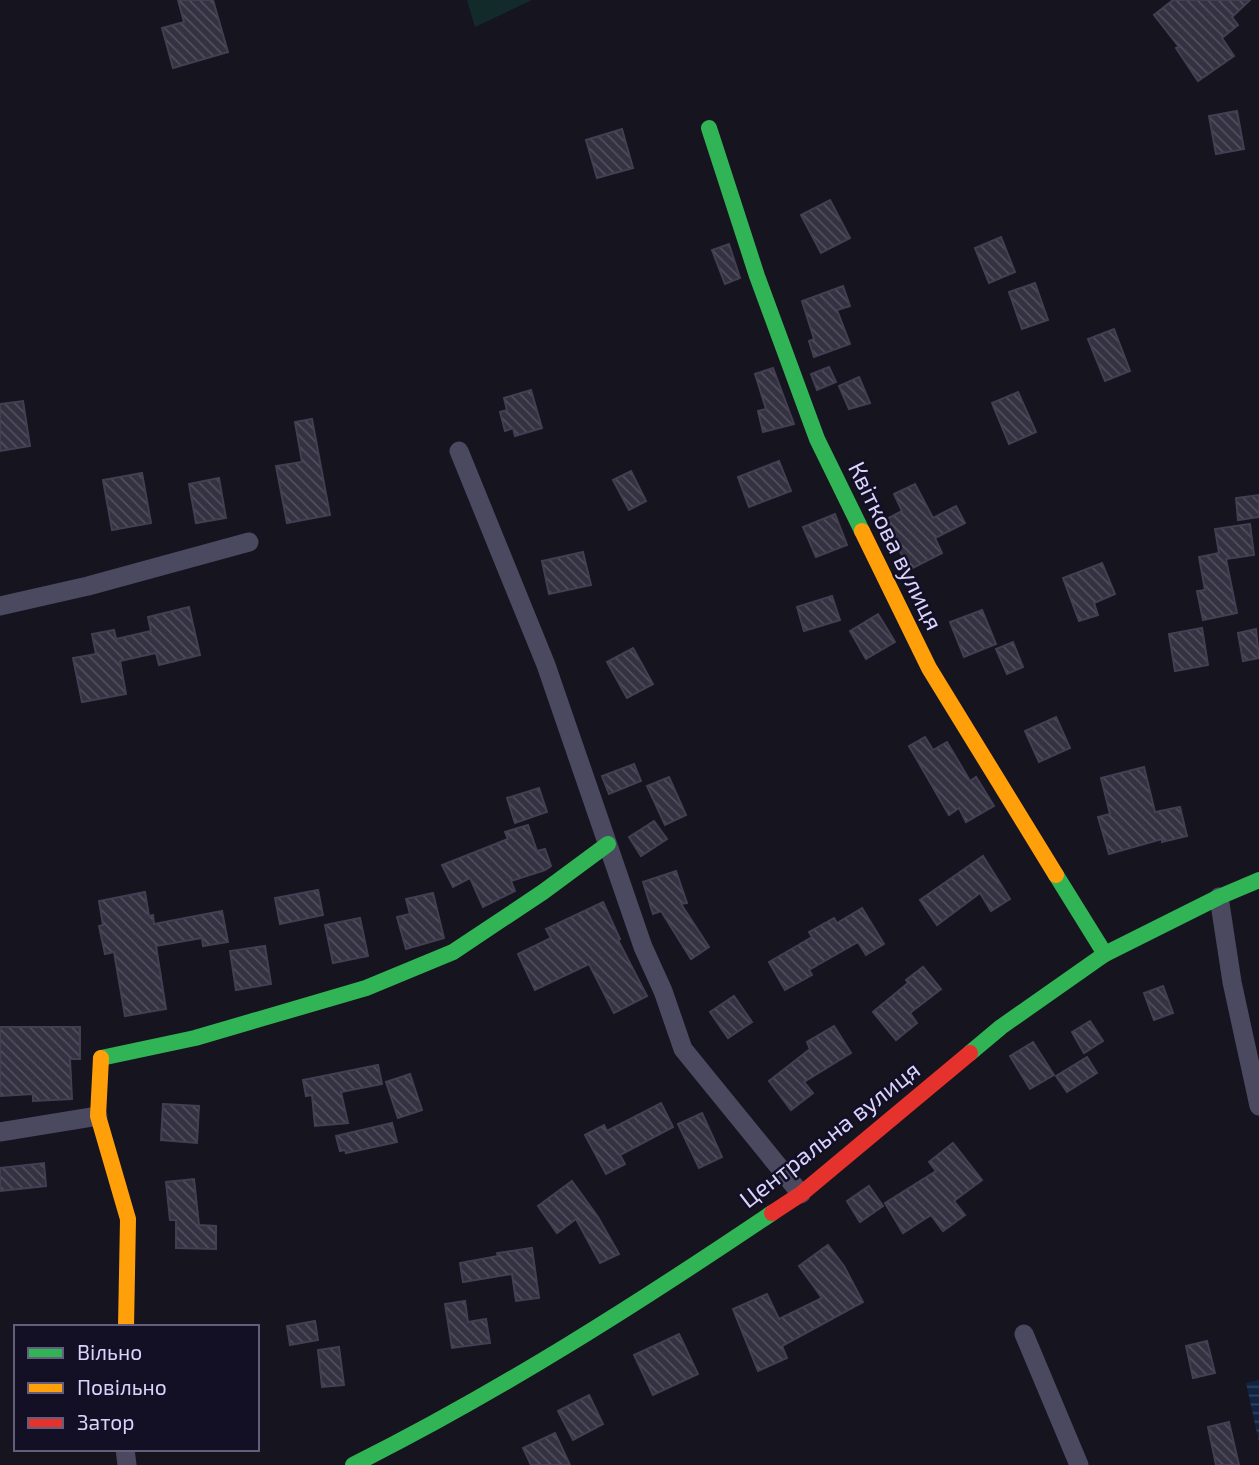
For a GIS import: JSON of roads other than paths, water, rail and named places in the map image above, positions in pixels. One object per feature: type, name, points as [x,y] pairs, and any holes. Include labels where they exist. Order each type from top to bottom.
[{"type":"street","name":"Квіткова вулиця","points":[[709,128],[757,276],[817,439],[929,668],[1105,954]]},
{"type":"street","points":[[460,451],[546,665],[643,947],[663,991],[683,1049],[801,1194]]},
{"type":"street","points":[[0,606],[88,586],[248,542]]},
{"type":"street","points":[[127,1325],[128,1219],[98,1116],[100,1058],[195,1038],[366,988],[453,952],[543,892],[608,844]]},
{"type":"street","name":"Центральна вулиця","points":[[353,1465],[411,1436],[647,1297],[801,1194],[1001,1027],[1105,954],[1259,880]]},
{"type":"street","points":[[1219,897],[1232,982],[1259,1106]]},
{"type":"street","points":[[0,1132],[98,1116]]},
{"type":"street","points":[[1024,1334],[1079,1465]]},
{"type":"water","points":[[1259,1380],[1259,1442],[1246,1383]]}]
